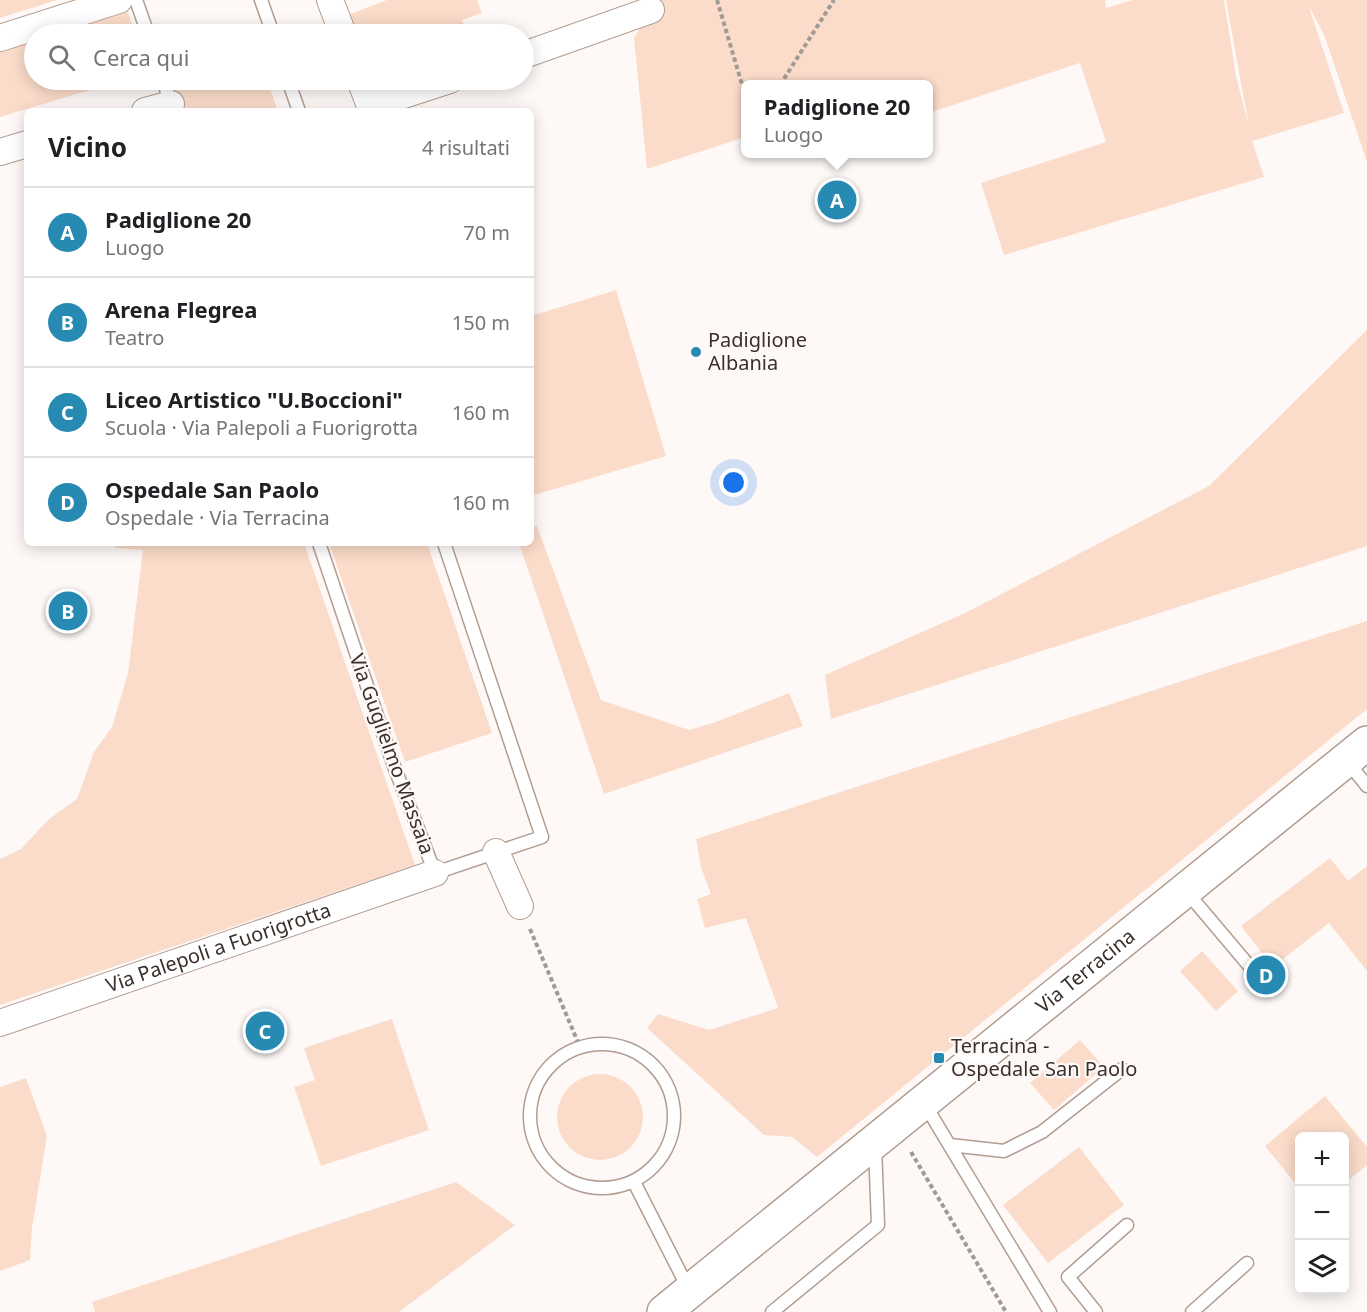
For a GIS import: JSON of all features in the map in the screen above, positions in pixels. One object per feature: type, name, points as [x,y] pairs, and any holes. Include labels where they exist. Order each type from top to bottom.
[{"type":"main road","name":"Via Terracina","points":[[664,1312],[1357,751]]},
{"type":"street","points":[[44,24],[119,0]]},
{"type":"street","points":[[330,0],[339,24]]},
{"type":"street","points":[[534,51],[651,10]]},
{"type":"street","points":[[0,38],[24,30]]},
{"type":"street","points":[[364,90],[370,106],[419,90]]},
{"type":"street","points":[[0,152],[24,145]]},
{"type":"street","points":[[496,852],[520,906]]},
{"type":"street","name":"Via Palepoli a Fuorigrotta","points":[[0,1023],[435,873]]},
{"type":"lane","points":[[136,0],[144,24]]},
{"type":"lane","points":[[261,0],[269,24]]},
{"type":"lane","points":[[166,90],[172,107]]},
{"type":"lane","points":[[292,90],[298,108]]},
{"type":"lane","name":"Via Guglielmo Massaia","points":[[320,546],[394,766],[435,873],[542,837],[445,546]]},
{"type":"lane","points":[[1357,751],[1367,786]]},
{"type":"lane","points":[[1185,890],[1262,981]]},
{"type":"lane","points":[[604,1044],[627,1049],[648,1061],[664,1079],[673,1101],[674,1125],[667,1148],[653,1168],[634,1182],[610,1188],[587,1187],[565,1179],[546,1163],[534,1143],[529,1120],[532,1096],[542,1075],[559,1058],[580,1047],[604,1044]]},
{"type":"lane","points":[[950,1145],[1004,1151],[1042,1132],[1122,1069]]},
{"type":"lane","points":[[923,1102],[1050,1312]]},
{"type":"lane","points":[[772,1312],[878,1225],[885,1134]]},
{"type":"lane","points":[[634,1182],[690,1291]]},
{"type":"lane","points":[[1096,1312],[1068,1277],[1127,1225]]},
{"type":"lane","points":[[1192,1312],[1247,1263]]},
{"type":"path","points":[[717,0],[741,81]]},
{"type":"path","points":[[783,80],[834,0]]},
{"type":"path","points":[[520,906],[580,1047]]},
{"type":"path","points":[[885,1134],[1006,1312]]},
{"type":"shaded area","points":[[0,0],[57,0],[0,18]]},
{"type":"shaded area","points":[[387,0],[477,0],[482,13],[462,20],[464,24],[348,24],[345,16]]},
{"type":"shaded area","points":[[658,0],[1105,0],[1106,8],[1132,0],[1224,0],[1236,76],[1249,127],[1226,0],[1367,0],[1367,162],[1325,37],[1308,4],[1344,113],[1252,141],[1264,177],[1004,255],[981,183],[1106,142],[1080,63],[933,112],[933,80],[741,80],[741,138],[647,169],[634,38]]},
{"type":"shaded area","points":[[128,11],[132,24],[85,24]]},
{"type":"shaded area","points":[[24,43],[24,90],[90,90],[0,117],[0,50]]},
{"type":"shaded area","points":[[174,90],[271,90],[277,108],[180,108]]},
{"type":"shaded area","points":[[616,290],[666,456],[534,495],[534,315]]},
{"type":"shaded area","points":[[1367,330],[1367,546],[831,719],[825,675],[965,613],[1209,486]]},
{"type":"shaded area","points":[[534,526],[537,526],[601,700],[689,730],[716,722],[789,693],[803,726],[604,794],[520,546],[534,546]]},
{"type":"shaded area","points":[[115,546],[305,546],[415,865],[0,1005],[0,859],[21,849],[49,819],[77,799],[94,752],[112,727],[128,673],[143,550],[115,548]]},
{"type":"shaded area","points":[[330,546],[428,546],[492,733],[405,762]]},
{"type":"shaded area","points":[[1367,621],[1367,709],[817,1157],[792,1137],[764,1135],[647,1028],[658,1014],[709,1030],[778,1008],[746,918],[705,928],[697,899],[711,894],[701,867],[696,839]]},
{"type":"shaded area","points":[[1330,858],[1348,881],[1367,866],[1367,971],[1329,923],[1273,967],[1241,926]]},
{"type":"shaded area","points":[[1202,951],[1238,991],[1216,1011],[1180,971]]},
{"type":"shaded area","points":[[392,1019],[429,1130],[321,1166],[294,1087],[315,1080],[304,1048]]},
{"type":"shaded area","points":[[1080,1040],[1104,1067],[1054,1110],[1030,1083]]},
{"type":"shaded area","points":[[600,1074],[624,1081],[636,1093],[643,1117],[636,1141],[624,1153],[600,1160],[576,1153],[564,1141],[557,1117],[564,1093],[576,1081]]},
{"type":"shaded area","points":[[26,1078],[47,1136],[32,1228],[30,1260],[0,1271],[0,1087]]},
{"type":"shaded area","points":[[1325,1096],[1367,1147],[1367,1165],[1349,1180],[1349,1132],[1295,1132],[1295,1183],[1265,1146]]},
{"type":"shaded area","points":[[1079,1147],[1124,1205],[1048,1263],[1003,1205]]},
{"type":"shaded area","points":[[456,1182],[515,1225],[399,1312],[95,1312],[92,1302]]},
{"type":"place","name":"Padiglione 20","points":[[837,200]]},
{"type":"place","name":"Padiglione Albania","points":[[696,352]]},
{"type":"place","name":"Arena Flegrea","points":[[68,611]]},
{"type":"place","name":"Ospedale San Paolo","points":[[1266,975]]},
{"type":"place","name":"Liceo Artistico \"U.Boccioni\"","points":[[265,1031]]},
{"type":"place","name":"Terracina - Ospedale San Paolo","points":[[939,1058]]}]
